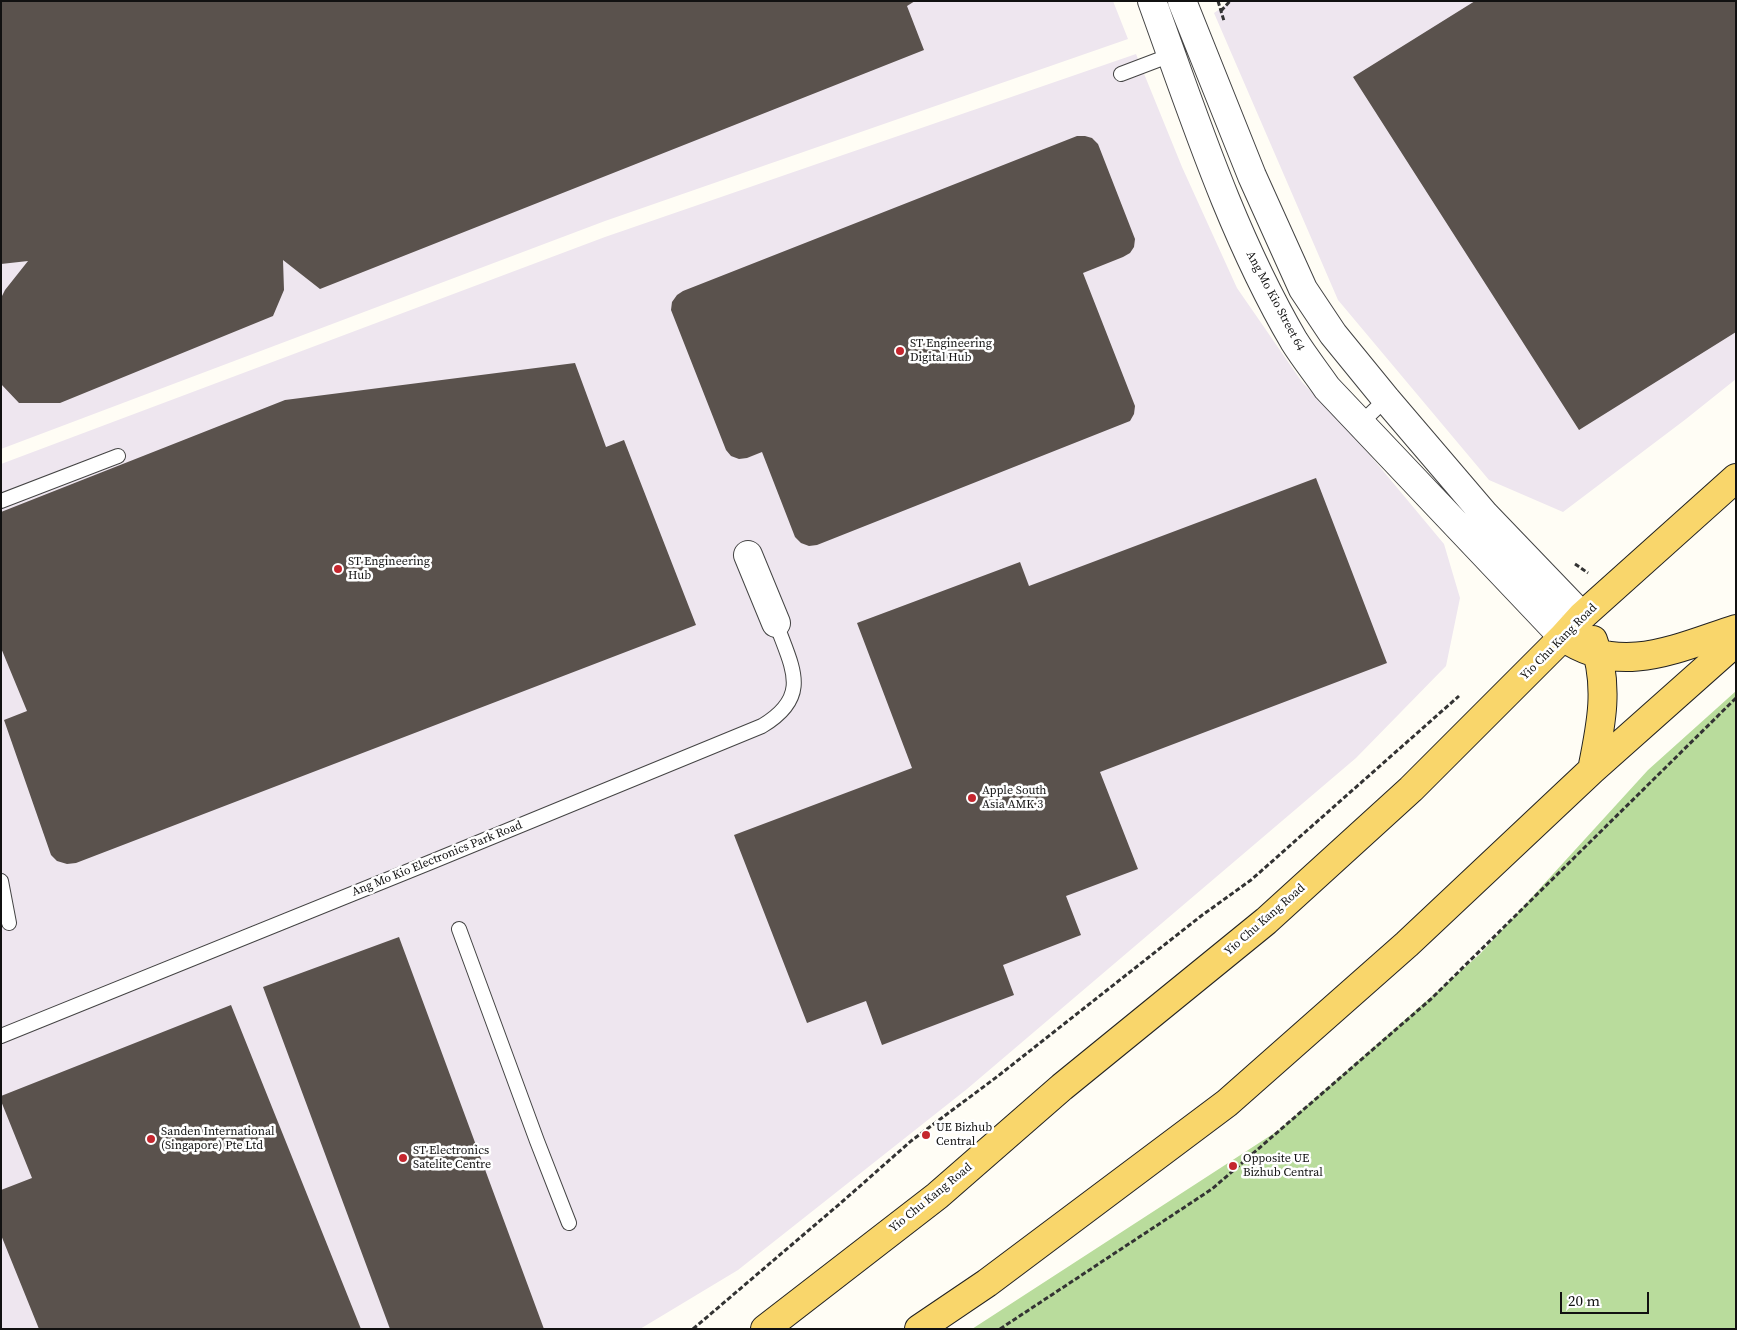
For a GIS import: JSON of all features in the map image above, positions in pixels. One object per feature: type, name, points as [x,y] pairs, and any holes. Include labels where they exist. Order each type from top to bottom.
[{"type":"main road","name":"Yio Chu Kang Road","points":[[765,1329],[937,1196],[1062,1087],[1266,921],[1411,789],[1582,616],[1736,478]]},
{"type":"main road","points":[[1582,616],[1598,655],[1603,680],[1604,701],[1601,726],[1592,770]]},
{"type":"main road","points":[[1563,637],[1583,649],[1598,655],[1617,658],[1648,655],[1671,650],[1736,629]]},
{"type":"main road","points":[[919,1329],[987,1283],[1227,1103],[1407,944],[1592,770],[1736,642]]},
{"type":"street","name":"Ang Mo Kio Street 64","points":[[1182,1],[1252,176],[1288,297],[1295,342],[1327,388],[1563,637]]},
{"type":"street","name":"Ang Mo Kio Street 64","points":[[1154,2],[1171,55],[1219,186],[1258,273],[1333,334],[1485,515],[1582,616]]},
{"type":"street","points":[[748,555],[776,623]]},
{"type":"lane","points":[[1121,74],[1171,55]]},
{"type":"lane","points":[[1361,423],[1386,399]]},
{"type":"lane","points":[[1,501],[118,456]]},
{"type":"lane","name":"Ang Mo Kio Electronics Park Road","points":[[1,1036],[762,726],[777,717],[786,708],[794,690],[793,670],[776,623]]},
{"type":"lane","points":[[1,881],[9,924]]},
{"type":"lane","points":[[459,929],[569,1223]]},
{"type":"path","points":[[1218,1],[1225,27]]},
{"type":"path","points":[[1221,11],[1230,1]]},
{"type":"path","points":[[1575,564],[1591,575]]},
{"type":"path","points":[[693,1329],[844,1201],[911,1141],[998,1076],[1201,916],[1251,880],[1466,690]]},
{"type":"path","points":[[1000,1329],[1212,1189],[1431,998],[1736,698]]},
{"type":"shaded area","points":[[1,1],[1113,1],[1128,39],[605,221],[1,449]]},
{"type":"shaded area","points":[[1231,1],[1736,1],[1736,379],[1563,512],[1489,480],[1338,300],[1214,13]]},
{"type":"shaded area","points":[[1136,54],[1182,167],[1237,288],[1302,382],[1364,448],[1444,544],[1460,598],[1446,666],[1356,758],[967,1089],[738,1270],[640,1329],[1,1329],[1,464],[605,237]]},
{"type":"green space","points":[[1736,691],[1736,1329],[972,1329],[1279,1130],[1480,954],[1648,770]]},
{"type":"building","points":[[1,1],[915,1],[907,6],[924,50],[320,289],[283,260],[284,290],[273,316],[60,403],[19,403],[1,384],[1,298],[28,261],[1,264]]},
{"type":"building","points":[[1475,1],[1736,1],[1736,332],[1579,430],[1353,77]]},
{"type":"building","name":"ST Engineering Digital Hub","points":[[1077,136],[1092,138],[1098,144],[1135,239],[1134,247],[1130,253],[1083,273],[1135,406],[1134,414],[1130,421],[817,545],[809,546],[801,543],[795,537],[762,452],[739,459],[731,456],[726,450],[671,310],[672,302],[683,291]]},
{"type":"building","name":"ST Engineering Hub","points":[[575,363],[606,447],[624,440],[696,625],[76,863],[67,864],[57,861],[51,855],[4,720],[27,711],[1,648],[1,512],[285,400]]},
{"type":"building","name":"Apple South Asia AMK 3","points":[[1316,478],[1387,663],[1100,772],[1138,869],[1066,896],[1081,935],[1003,965],[1014,995],[882,1045],[866,1001],[807,1023],[734,835],[912,768],[857,623],[1020,562],[1029,586]]},
{"type":"building","name":"ST Electronics Satelite Centre","points":[[399,937],[544,1329],[390,1329],[263,987]]},
{"type":"building","name":"Sanden International (Singapore) Pte Ltd","points":[[231,1005],[361,1329],[39,1329],[1,1235],[1,1190],[32,1178],[1,1101],[1,1096]]},
{"type":"place","name":"ST Engineering Digital Hub","points":[[900,351]]},
{"type":"place","name":"ST Engineering Hub","points":[[338,569]]},
{"type":"place","name":"Apple South Asia AMK 3","points":[[972,798]]},
{"type":"place","name":"UE Bizhub Central","points":[[926,1135]]},
{"type":"place","name":"Sanden International (Singapore) Pte Ltd","points":[[151,1139]]},
{"type":"place","name":"ST Electronics Satelite Centre","points":[[403,1158]]},
{"type":"place","name":"Opposite UE Bizhub Central","points":[[1233,1166]]}]
